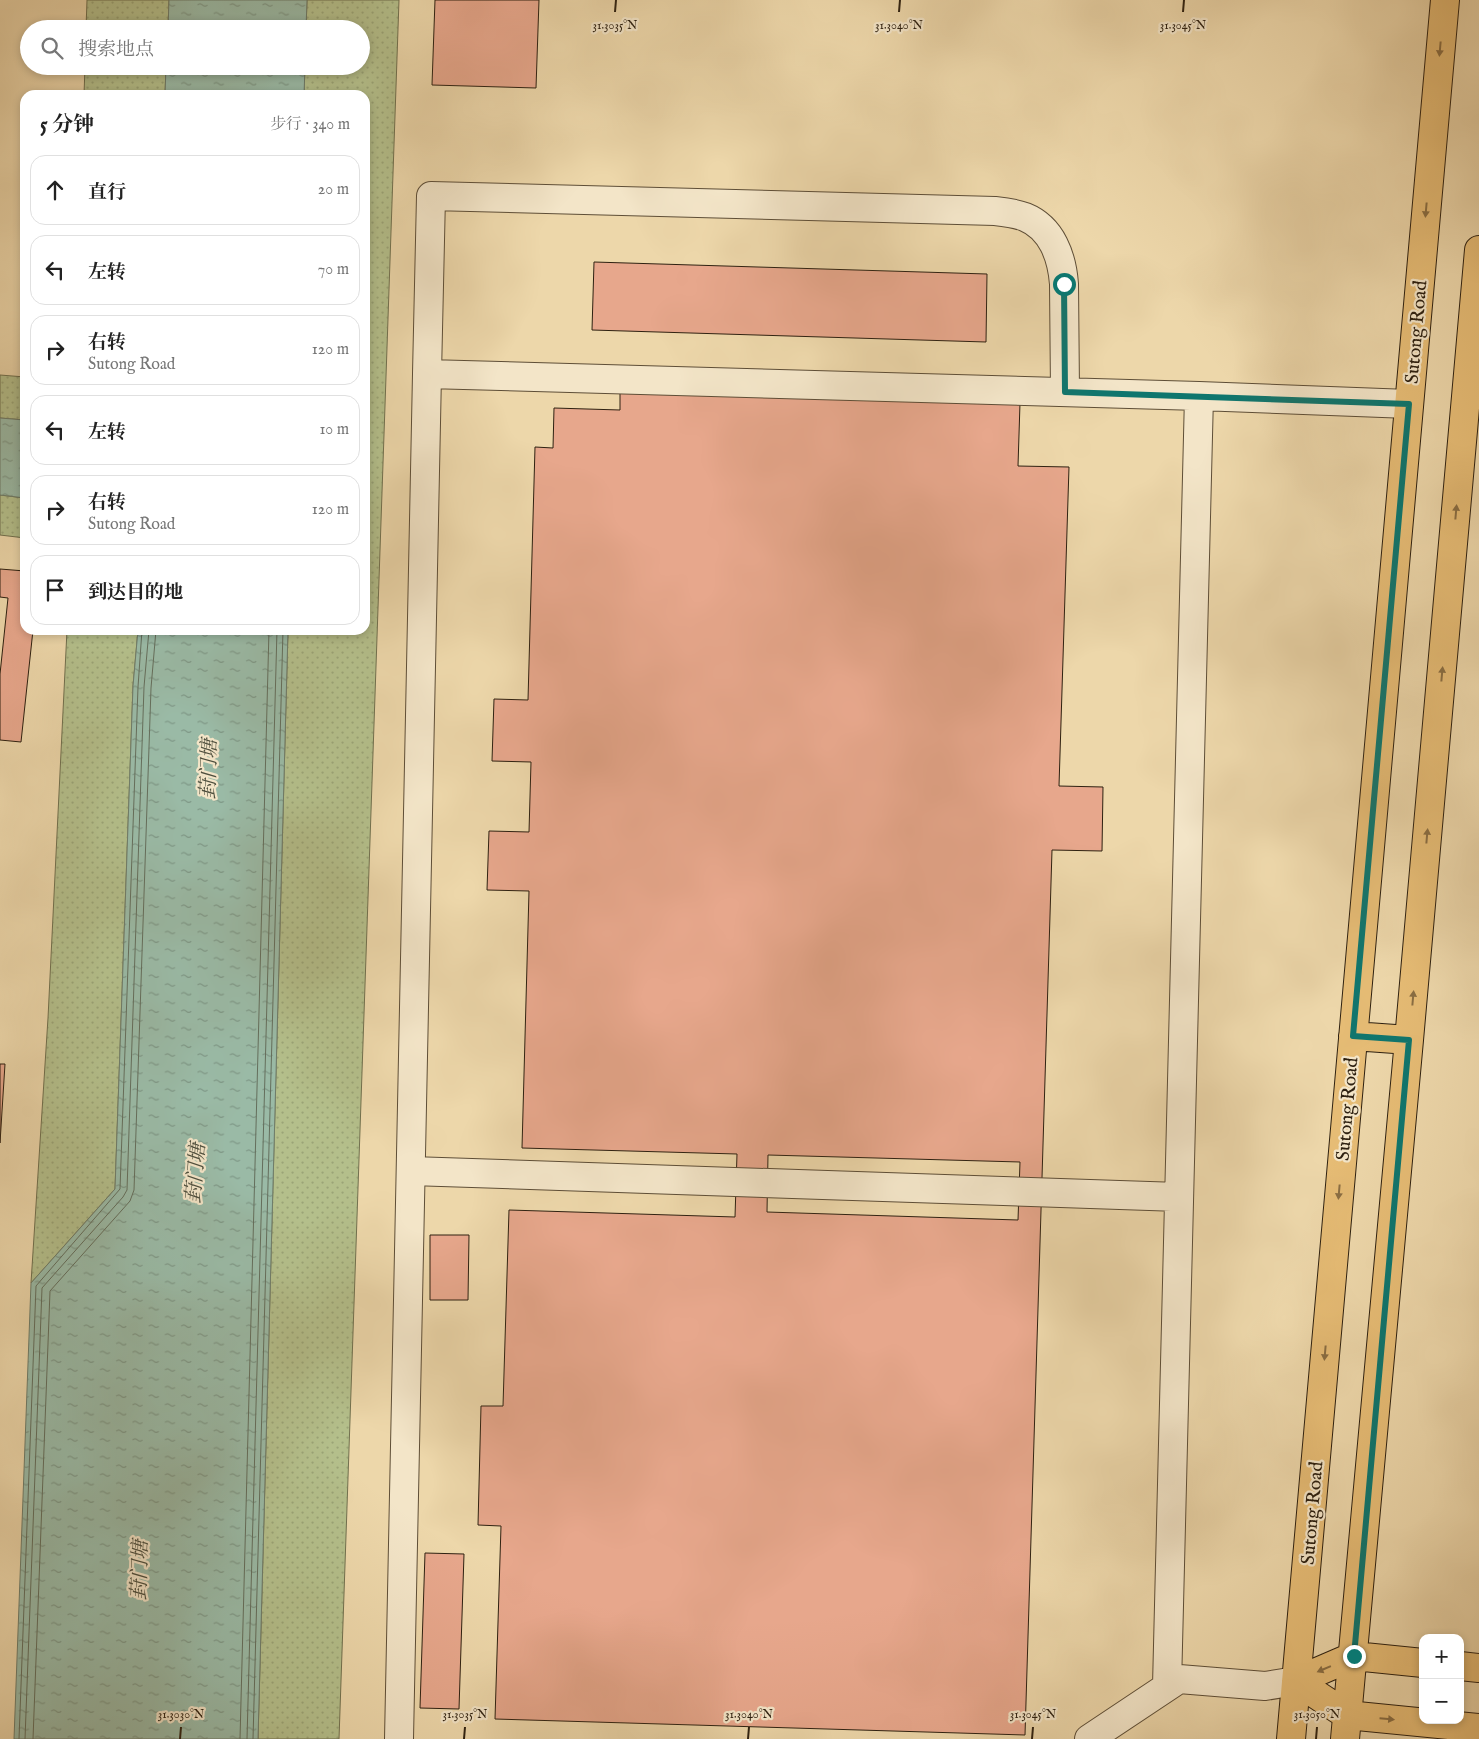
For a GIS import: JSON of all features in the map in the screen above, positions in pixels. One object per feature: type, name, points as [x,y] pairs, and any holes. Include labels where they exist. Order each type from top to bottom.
[{"type":"main road","name":"Sutong Road","points":[[1291,1739],[1444,0]]},
{"type":"main road","points":[[1346,1727],[1354,1656],[1479,250]]},
{"type":"main road","points":[[1353,1036],[1409,1040]]},
{"type":"main road","points":[[1419,1663],[1354,1656],[1296,1681],[1346,1727],[1479,1728]]},
{"type":"main road","points":[[1464,1666],[1479,1668]]},
{"type":"lane","points":[[399,1739],[431,196],[995,210],[1015,213],[1039,225],[1048,235],[1059,256],[1063,269],[1065,392]]},
{"type":"lane","points":[[427,374],[1199,396],[1409,404]]},
{"type":"lane","points":[[1167,1686],[1199,396]]},
{"type":"lane","points":[[411,1172],[1179,1197]]},
{"type":"lane","points":[[1089,1739],[1178,1679],[1265,1686],[1296,1681]]},
{"type":"green space","points":[[87,0],[169,0],[168,20],[86,20]]},
{"type":"green space","points":[[307,0],[399,0],[339,1739],[258,1739],[288,635],[370,635],[370,90],[304,90],[305,75],[370,75],[370,20],[306,20]]},
{"type":"green space","points":[[85,75],[166,75],[165,90],[84,90]]},
{"type":"green space","points":[[0,375],[20,377],[20,420],[0,418]]},
{"type":"green space","points":[[0,495],[20,497],[20,537],[0,535]]},
{"type":"green space","points":[[67,635],[138,635],[133,686],[115,1189],[31,1283],[48,1018]]},
{"type":"water","points":[[169,0],[307,0],[306,20],[168,20]]},
{"type":"water","points":[[166,75],[305,75],[304,90],[165,90]]},
{"type":"water","points":[[0,418],[20,420],[20,497],[0,495]]},
{"type":"water","name":"葑门塘","points":[[138,635],[288,635],[258,1739],[14,1739],[31,1283],[115,1189],[133,686]]},
{"type":"building","points":[[435,0],[539,0],[536,88],[432,85]]},
{"type":"building","points":[[594,262],[987,274],[986,342],[592,330]]},
{"type":"building","points":[[620,392],[1020,403],[1018,466],[1069,467],[1059,786],[1103,787],[1102,851],[1052,850],[1025,1735],[495,1719],[501,1526],[478,1525],[481,1406],[503,1406],[509,1210],[735,1217],[737,1154],[522,1148],[529,891],[487,890],[489,831],[529,832],[531,762],[492,761],[494,699],[528,700],[535,447],[553,448],[554,408],[620,410]],"holes":[[[768,1155],[1020,1162],[1018,1220],[767,1212]]]},
{"type":"building","points":[[0,569],[20,571],[20,635],[32,635],[21,742],[0,740],[0,674],[8,598],[0,597]]},
{"type":"building","points":[[0,1064],[5,1064],[0,1143]]},
{"type":"building","points":[[430,1235],[469,1235],[468,1300],[430,1300]]},
{"type":"building","points":[[425,1553],[464,1554],[459,1709],[420,1708]]},
{"type":"route","points":[[1064,284],[1065,392],[1409,404],[1353,1036],[1409,1040],[1354,1656]]}]
